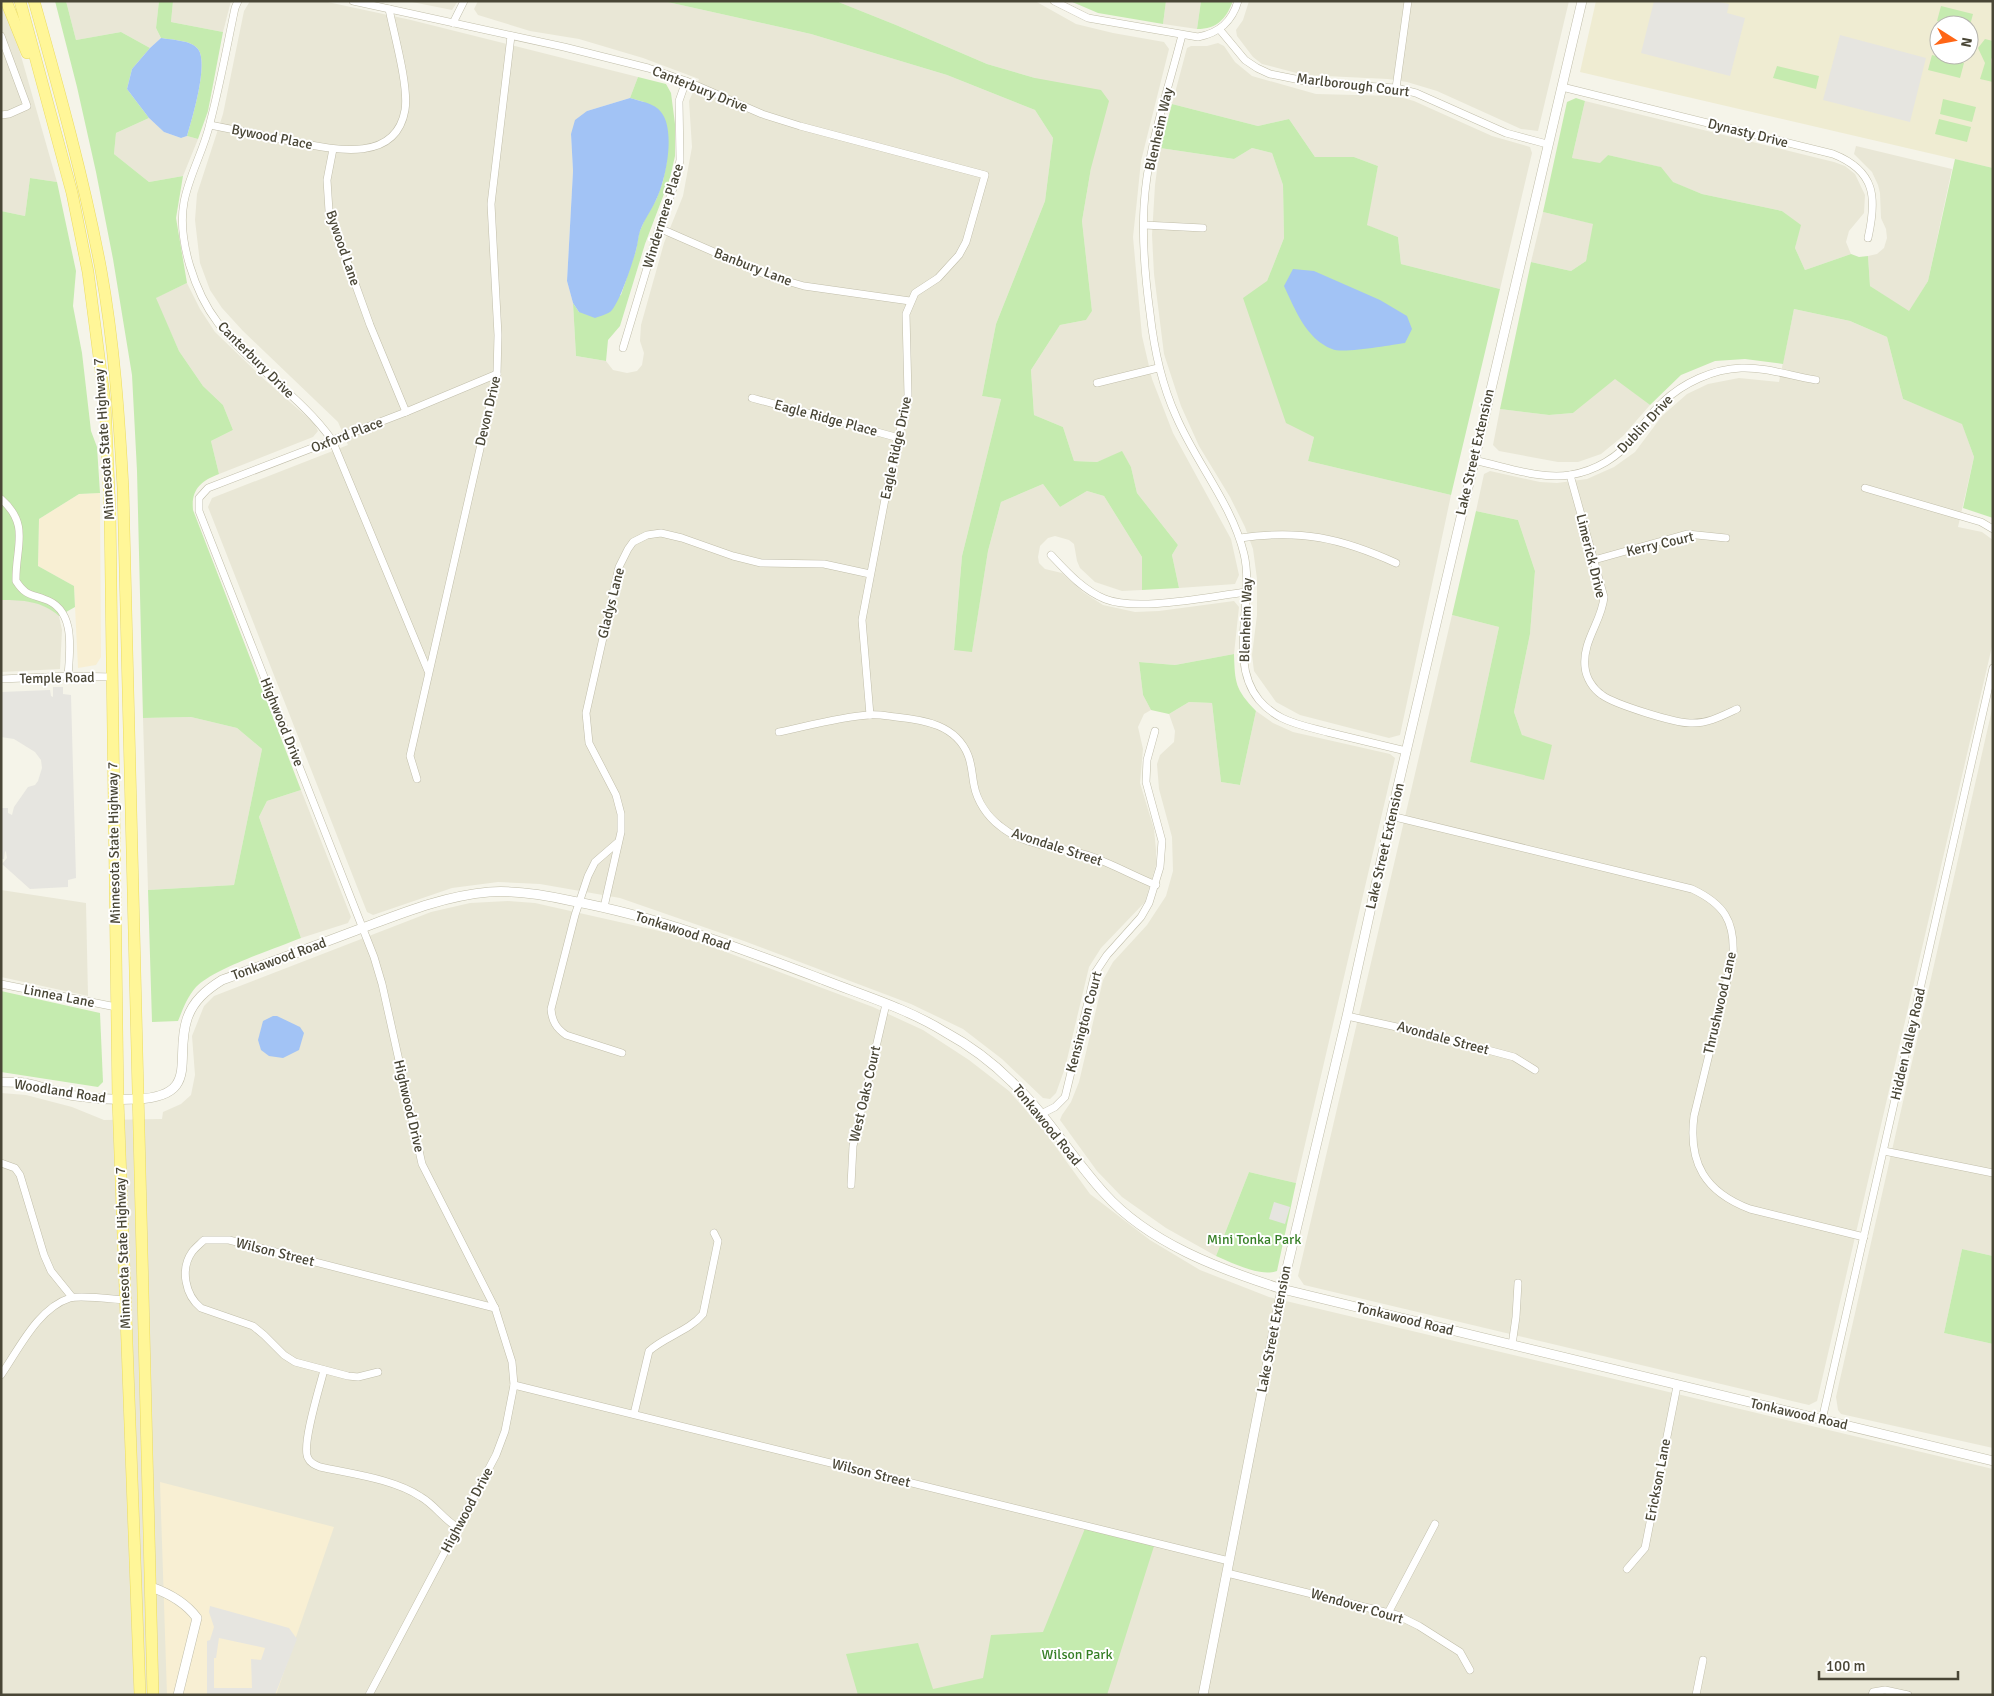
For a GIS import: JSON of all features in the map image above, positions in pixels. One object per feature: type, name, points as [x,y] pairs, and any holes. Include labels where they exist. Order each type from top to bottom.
[{"type":"main road","points":[[6,1],[14,16],[36,77],[43,85]]},
{"type":"main road","name":"Minnesota State Highway 7","points":[[20,1],[72,194],[88,272],[105,403],[109,488],[113,677],[118,1100],[140,1695]]},
{"type":"main road","name":"Minnesota State Highway 7","points":[[34,1],[85,192],[101,270],[118,402],[123,488],[153,1695]]},
{"type":"street","name":"Canterbury Drive","points":[[238,1],[210,125],[187,189],[182,215],[194,283],[208,308],[234,343],[309,412],[332,440],[428,671]]},
{"type":"street","name":"Canterbury Drive","points":[[353,1],[648,68],[686,81],[747,108],[800,126],[985,175],[966,242],[959,255],[938,278],[915,293],[910,301]]},
{"type":"street","points":[[453,23],[464,1]]},
{"type":"street","points":[[1054,1],[1088,18],[1198,37],[1210,35],[1220,30],[1234,14],[1238,1]]},
{"type":"street","points":[[1396,88],[1408,1]]},
{"type":"street","name":"Lake Street Extension","points":[[1203,1695],[1282,1288],[1347,1016],[1391,816],[1547,144],[1582,1]]},
{"type":"street","points":[[334,149],[360,150],[385,142],[402,122],[405,110],[405,96],[388,9]]},
{"type":"street","name":"Marlborough Court","points":[[1220,30],[1245,60],[1270,74],[1315,83],[1396,88],[1416,93],[1506,133],[1547,144]]},
{"type":"street","name":"Blenheim Way","points":[[1182,35],[1148,175],[1144,206],[1144,270],[1158,368],[1176,416],[1240,538],[1248,577],[1243,663],[1245,676],[1259,700],[1282,718],[1300,725],[1406,751]]},
{"type":"street","points":[[1,36],[27,106],[10,114],[1,115]]},
{"type":"street","name":"Devon Drive","points":[[417,779],[410,756],[497,374],[498,335],[492,204],[493,176],[512,36]]},
{"type":"street","name":"Windermere Place","points":[[623,348],[659,228],[676,180],[680,160],[679,101],[686,81]]},
{"type":"street","name":"Dynasty Drive","points":[[1562,87],[1847,159],[1863,174],[1873,194],[1873,216],[1868,238]]},
{"type":"street","name":"Bywood Place","points":[[210,125],[334,149]]},
{"type":"street","name":"Bywood Lane","points":[[334,149],[328,180],[328,211],[370,325],[406,412]]},
{"type":"street","points":[[1144,225],[1203,228]]},
{"type":"street","name":"Banbury Lane","points":[[659,228],[770,276],[804,286],[910,301]]},
{"type":"street","name":"Eagle Ridge Drive","points":[[870,714],[862,620],[908,395],[905,325],[910,301]]},
{"type":"street","points":[[1097,383],[1158,368]]},
{"type":"street","name":"Dublin Drive","points":[[1474,460],[1536,474],[1570,475],[1590,470],[1621,452],[1662,402],[1675,391],[1706,375],[1741,368],[1758,369],[1816,380]]},
{"type":"street","name":"Oxford Place","points":[[199,498],[208,488],[406,412],[497,374]]},
{"type":"street","name":"Eagle Ridge Place","points":[[752,398],[899,438]]},
{"type":"street","name":"Limerick Drive","points":[[1570,475],[1604,597],[1600,617],[1587,643],[1585,655],[1585,668],[1594,689],[1604,697],[1614,701],[1689,724],[1706,722],[1737,709]]},
{"type":"street","points":[[1865,488],[1981,522],[1993,529]]},
{"type":"street","name":"Highwood Drive","points":[[199,498],[199,511],[363,928],[382,984],[422,1164],[495,1308],[512,1362],[514,1385],[505,1431],[496,1455],[456,1527],[446,1551],[369,1695]]},
{"type":"street","points":[[1,499],[9,505],[16,516],[20,528],[20,541],[15,567],[16,581],[26,593],[53,603],[62,611],[67,621],[70,652],[68,676]]},
{"type":"street","name":"Gladys Lane","points":[[604,907],[622,823],[620,805],[589,743],[586,713],[619,567],[633,542],[651,534],[669,534],[747,560],[777,564],[824,564],[870,574]]},
{"type":"street","points":[[1240,538],[1271,534],[1318,536],[1344,542],[1396,563]]},
{"type":"street","name":"Kerry Court","points":[[1594,560],[1687,534],[1726,538]]},
{"type":"street","points":[[1051,555],[1088,590],[1106,599],[1125,604],[1145,604],[1247,592]]},
{"type":"street","name":"Hidden Valley Road","points":[[1822,1420],[1993,668]]},
{"type":"street","name":"Temple Road","points":[[1,679],[68,676],[113,677]]},
{"type":"street","name":"Avondale Street","points":[[779,732],[870,714],[910,718],[935,724],[958,738],[965,748],[970,760],[980,803],[989,816],[1001,827],[1015,836],[1093,857],[1156,886]]},
{"type":"street","name":"Kensington Court","points":[[1041,1114],[1055,1108],[1065,1096],[1095,973],[1107,955],[1141,917],[1156,886],[1163,850],[1146,782],[1146,771],[1155,731]]},
{"type":"street","name":"Thrushwood Lane","points":[[1391,816],[1692,889],[1717,903],[1726,914],[1732,927],[1734,941],[1733,956],[1694,1116],[1693,1150],[1698,1167],[1720,1194],[1734,1203],[1864,1236]]},
{"type":"street","points":[[617,843],[590,869],[579,902],[552,1009],[552,1016],[559,1030],[566,1034],[622,1053]]},
{"type":"street","name":"Tonkawood Road","points":[[118,1100],[163,1095],[174,1087],[178,1082],[183,1066],[184,1039],[187,1021],[193,1006],[205,992],[222,980],[436,902],[489,892],[527,893],[579,902],[604,907],[696,933],[886,1004],[946,1032],[981,1056],[1012,1082],[1041,1114],[1106,1196],[1168,1243],[1212,1264],[1254,1280],[1282,1288],[1677,1386],[1993,1461]]},
{"type":"street","name":"Linnea Lane","points":[[1,984],[116,1007]]},
{"type":"street","name":"West Oaks Court","points":[[851,1185],[853,1146],[886,1004]]},
{"type":"street","name":"Avondale Street","points":[[1347,1016],[1424,1033],[1514,1057],[1534,1070]]},
{"type":"street","name":"Woodland Road","points":[[1,1082],[25,1083],[76,1096],[118,1100]]},
{"type":"street","points":[[1884,1151],[1993,1172]]},
{"type":"street","points":[[1,1163],[14,1168],[20,1175],[48,1263],[60,1285],[72,1297]]},
{"type":"street","points":[[634,1414],[649,1351],[657,1343],[696,1323],[703,1314],[718,1241],[714,1233]]},
{"type":"street","name":"Wilson Street","points":[[378,1372],[358,1377],[295,1362],[253,1326],[240,1320],[213,1314],[194,1302],[187,1288],[186,1266],[192,1253],[204,1240],[229,1240],[495,1308]]},
{"type":"street","points":[[1512,1345],[1518,1283]]},
{"type":"street","points":[[1,1375],[34,1326],[57,1304],[72,1297],[125,1300]]},
{"type":"street","points":[[324,1370],[306,1443],[308,1458],[313,1464],[395,1484],[421,1496],[445,1520],[456,1527]]},
{"type":"street","name":"Wilson Street","points":[[514,1385],[1229,1561]]},
{"type":"street","name":"Erickson Lane","points":[[1627,1569],[1645,1548],[1677,1386]]},
{"type":"street","points":[[1388,1613],[1435,1524]]},
{"type":"street","name":"Wendover Court","points":[[1226,1573],[1388,1613],[1419,1626],[1440,1638],[1460,1652],[1470,1670]]},
{"type":"street","points":[[151,1587],[189,1606],[197,1618],[179,1684],[178,1695]]},
{"type":"street","points":[[1696,1695],[1703,1660]]},
{"type":"street","points":[[1872,1695],[1873,1692],[1886,1690],[1908,1695]]},
{"type":"shaded area","points":[[66,1],[159,1],[156,28],[161,38],[150,48],[121,32],[76,40]]},
{"type":"shaded area","points":[[173,1],[231,1],[223,32],[171,22]]},
{"type":"shaded area","points":[[250,1],[323,1],[411,20],[638,77],[630,98],[587,111],[571,134],[573,171],[567,281],[573,303],[576,356],[606,361],[613,370],[627,373],[637,371],[642,365],[644,353],[640,341],[641,325],[664,243],[683,196],[692,147],[689,101],[699,79],[643,58],[579,39],[530,31],[478,15],[474,9],[478,1],[663,1],[811,34],[947,75],[1035,110],[1053,138],[1045,201],[996,324],[982,396],[1001,399],[962,556],[954,649],[972,651],[988,551],[1001,502],[1043,484],[1060,507],[1087,491],[1104,496],[1142,557],[1142,590],[1122,591],[1095,582],[1080,568],[1074,544],[1069,540],[1055,536],[1048,538],[1040,546],[1039,563],[1045,569],[1062,573],[1083,592],[1103,605],[1135,612],[1159,611],[1234,601],[1239,607],[1234,654],[1175,665],[1139,662],[1143,695],[1151,710],[1144,714],[1138,727],[1143,749],[1140,783],[1154,829],[1156,865],[1145,902],[1101,948],[1089,967],[1065,1068],[1056,1093],[1050,1099],[1043,1098],[1002,1059],[963,1029],[911,1004],[744,941],[620,898],[540,884],[498,882],[452,888],[373,915],[367,912],[208,507],[212,498],[348,445],[338,422],[243,331],[222,308],[210,290],[200,263],[195,220],[197,194],[223,114],[244,11]]},
{"type":"shaded area","points":[[407,1],[458,1],[452,10]]},
{"type":"shaded area","points":[[836,1],[1035,1],[1076,24],[1164,42],[1169,49],[1141,161],[1133,237],[1142,336],[1152,379],[1173,433],[1231,539],[1239,575],[1235,584],[1179,588],[1172,555],[1178,545],[1137,493],[1131,467],[1122,452],[1097,462],[1074,461],[1063,427],[1034,415],[1031,370],[1060,325],[1086,320],[1092,311],[1082,221],[1091,168],[1035,78],[987,64]]},
{"type":"shaded area","points":[[1166,1],[1201,1],[1197,29],[1163,24]]},
{"type":"shaded area","points":[[1249,1],[1569,1],[1538,131],[1521,129],[1437,91],[1407,82],[1388,79],[1304,75],[1262,64],[1253,57],[1237,36],[1236,30],[1243,20]]},
{"type":"shaded area","points":[[1596,1],[1993,1],[1993,168],[1580,72]]},
{"type":"shaded area","points":[[1654,1],[1716,1],[1729,4],[1727,13],[1745,18],[1730,76],[1641,53]]},
{"type":"shaded area","points":[[1,5],[11,21],[57,182],[30,178],[25,216],[1,211]]},
{"type":"shaded area","points":[[1840,35],[1926,58],[1910,122],[1823,100]]},
{"type":"shaded area","points":[[1218,43],[1224,46],[1235,62],[1252,76],[1316,94],[1396,96],[1414,101],[1492,136],[1530,147],[1532,153],[1500,289],[1401,264],[1398,237],[1366,225],[1378,166],[1354,157],[1315,157],[1289,119],[1258,126],[1172,104],[1187,48]]},
{"type":"shaded area","points":[[1585,101],[1845,166],[1855,174],[1865,195],[1864,213],[1849,231],[1846,242],[1851,254],[1805,270],[1795,248],[1800,225],[1782,211],[1702,194],[1672,182],[1660,167],[1608,155],[1600,164],[1572,158]]},
{"type":"shaded area","points":[[149,118],[164,132],[181,138],[187,136],[198,139],[183,176],[149,182],[114,154],[116,133]]},
{"type":"shaded area","points":[[1856,146],[1952,169],[1928,281],[1909,312],[1870,286],[1868,256],[1877,254],[1884,248],[1887,238],[1886,229],[1881,218],[1878,185],[1872,172],[1854,154]]},
{"type":"shaded area","points":[[1160,148],[1234,159],[1252,148],[1272,153],[1283,185],[1284,238],[1267,281],[1314,437],[1308,461],[1451,495],[1400,735],[1389,738],[1300,715],[1276,702],[1254,671],[1252,655],[1257,615],[1257,579],[1253,549],[1245,527],[1230,497],[1199,446],[1181,406],[1164,354],[1154,274],[1152,235],[1155,185]]},
{"type":"shaded area","points":[[1543,212],[1594,224],[1586,261],[1571,271],[1531,262]]},
{"type":"shaded area","points":[[187,283],[200,309],[215,332],[266,381],[314,423],[318,431],[313,437],[219,474],[211,441],[233,430],[223,405],[203,386],[179,351],[155,298]]},
{"type":"shaded area","points":[[1794,309],[1850,321],[1887,337],[1903,399],[1962,423],[1974,457],[1958,527],[1982,532],[1993,540],[1993,642],[1817,1401],[1809,1405],[1304,1285],[1298,1276],[1452,615],[1499,627],[1470,762],[1544,779],[1522,735],[1514,712],[1530,634],[1535,571],[1518,520],[1476,511],[1484,474],[1490,471],[1540,482],[1557,483],[1587,479],[1614,467],[1635,452],[1662,416],[1687,394],[1708,384],[1739,378],[1779,382]]},
{"type":"shaded area","points":[[1615,378],[1650,405],[1623,436],[1601,454],[1578,462],[1558,462],[1499,451],[1493,445],[1500,409],[1549,415],[1573,413]]},
{"type":"shaded area","points":[[100,493],[101,657],[96,665],[78,668],[74,586],[38,566],[39,519],[79,494]]},
{"type":"shaded area","points":[[1,600],[22,600],[37,603],[51,609],[59,616],[62,630],[60,669],[1,672]]},
{"type":"shaded area","points":[[53,687],[63,687],[63,694],[71,695],[76,878],[68,880],[68,887],[30,889],[2,864],[7,858],[5,851],[4,859],[1,859],[1,808],[8,808],[8,813],[12,815],[14,807],[28,787],[35,785],[38,781],[42,768],[41,760],[35,752],[14,739],[1,737],[1,692],[50,690],[53,697]]},
{"type":"shaded area","points":[[1189,702],[1212,703],[1221,782],[1240,785],[1256,711],[1273,723],[1293,732],[1390,754],[1395,758],[1296,1183],[1249,1172],[1216,1256],[1166,1228],[1122,1197],[1097,1171],[1060,1120],[1071,1102],[1079,1082],[1103,980],[1113,962],[1147,925],[1166,896],[1173,871],[1172,837],[1159,789],[1157,764],[1160,755],[1174,742],[1175,731],[1169,714]]},
{"type":"shaded area","points":[[1993,705],[1993,1256],[1962,1249],[1944,1333],[1993,1344],[1993,1448],[1841,1414],[1838,1410],[1836,1397]]},
{"type":"shaded area","points":[[191,717],[237,728],[262,749],[234,885],[148,890],[143,718]]},
{"type":"shaded area","points":[[301,790],[351,917],[348,923],[301,938],[259,817],[267,801]]},
{"type":"shaded area","points":[[1,890],[86,903],[88,996],[1,977]]},
{"type":"shaded area","points":[[508,901],[535,903],[686,937],[873,1007],[923,1030],[969,1060],[1009,1091],[1045,1132],[1090,1194],[1150,1240],[1200,1270],[1269,1297],[1993,1469],[1993,1695],[1,1695],[1,1093],[26,1095],[72,1107],[104,1120],[162,1119],[163,1112],[181,1104],[191,1095],[195,1075],[192,1036],[204,1006],[214,996],[431,912],[470,903]]},
{"type":"shaded area","points":[[1274,1202],[1290,1207],[1285,1224],[1269,1219]]},
{"type":"shaded area","points":[[160,1482],[334,1527],[276,1695],[167,1695]]},
{"type":"shaded area","points":[[210,1606],[289,1628],[297,1639],[275,1695],[207,1695],[207,1641],[210,1640],[214,1627],[209,1612]],"holes":[[[219,1638],[265,1648],[261,1660],[251,1659],[252,1688],[214,1688],[214,1658],[216,1658]]]},
{"type":"green space","points":[[55,1],[66,1],[76,40],[121,32],[150,48],[132,69],[127,89],[149,118],[116,133],[114,154],[149,182],[183,176],[176,218],[187,283],[156,298],[179,351],[203,386],[223,405],[233,430],[211,441],[219,474],[198,487],[194,496],[193,510],[301,790],[267,801],[259,817],[301,938],[230,966],[205,980],[190,995],[178,1021],[152,1022],[148,890],[234,885],[262,749],[237,728],[191,717],[143,718],[137,471],[132,375],[113,259],[96,172]]},
{"type":"green space","points":[[159,1],[173,1],[171,22],[223,32],[208,111],[198,139],[187,136],[201,78],[201,56],[198,49],[191,44],[161,38],[156,28]]},
{"type":"green space","points":[[663,1],[836,1],[987,64],[1035,78],[1101,90],[1109,101],[1091,168],[1082,221],[1092,311],[1086,320],[1060,325],[1031,370],[1034,415],[1063,427],[1074,461],[1097,462],[1122,451],[1131,467],[1137,493],[1178,545],[1172,555],[1179,588],[1142,590],[1142,557],[1104,496],[1087,491],[1060,507],[1043,484],[1001,502],[988,551],[972,652],[954,650],[962,556],[1001,399],[982,396],[996,324],[1045,201],[1053,138],[1035,110],[947,75],[811,34]]},
{"type":"green space","points":[[1070,1],[1166,1],[1163,24],[1098,13]]},
{"type":"green space","points":[[1201,1],[1233,1],[1220,22],[1204,29],[1197,29]]},
{"type":"green space","points":[[1941,6],[1973,14],[1973,15],[1939,15]]},
{"type":"green space","points":[[1985,39],[1993,41],[1993,57],[1991,59],[1993,82],[1980,79],[1985,63],[1979,47]]},
{"type":"green space","points":[[1929,65],[1963,65],[1960,78],[1928,70]]},
{"type":"green space","points":[[1777,66],[1819,76],[1816,89],[1773,78]]},
{"type":"green space","points":[[638,77],[666,84],[671,93],[675,124],[675,156],[670,178],[645,244],[620,326],[608,340],[606,361],[576,356],[573,303],[579,312],[621,295],[636,250],[639,233],[656,200],[663,181],[667,160],[644,102],[630,98]]},
{"type":"green space","points":[[1576,98],[1585,101],[1572,158],[1600,163],[1608,155],[1661,167],[1673,182],[1702,194],[1782,211],[1801,225],[1795,248],[1805,270],[1851,254],[1859,257],[1868,256],[1870,286],[1909,311],[1928,281],[1955,159],[1993,168],[1993,518],[1963,508],[1974,457],[1962,424],[1903,399],[1887,337],[1850,321],[1794,309],[1783,364],[1745,359],[1715,361],[1681,375],[1650,405],[1615,379],[1573,413],[1549,415],[1500,409],[1531,262],[1571,271],[1586,261],[1593,224],[1543,212],[1567,102]]},
{"type":"green space","points":[[1943,99],[1976,107],[1972,122],[1940,114]]},
{"type":"green space","points":[[1172,104],[1258,126],[1289,119],[1315,157],[1354,157],[1378,166],[1367,225],[1398,237],[1401,264],[1500,289],[1451,495],[1308,461],[1314,437],[1286,423],[1243,298],[1267,281],[1284,238],[1283,185],[1272,153],[1252,148],[1234,159],[1160,148]]},
{"type":"green space","points":[[1939,119],[1971,127],[1967,142],[1935,134]]},
{"type":"green space","points":[[30,178],[57,182],[76,271],[73,306],[82,353],[91,431],[97,447],[100,493],[79,494],[39,519],[38,566],[74,586],[75,607],[59,616],[46,607],[32,602],[1,600],[1,211],[25,216]]},
{"type":"green space","points":[[1476,511],[1518,520],[1535,571],[1530,634],[1514,712],[1522,735],[1552,745],[1544,780],[1470,762],[1499,627],[1452,615]]},
{"type":"green space","points":[[1234,654],[1236,679],[1240,691],[1256,711],[1240,785],[1221,782],[1212,703],[1189,702],[1169,714],[1151,710],[1143,695],[1139,662],[1175,665]]},
{"type":"green space","points":[[1,991],[100,1013],[103,1082],[98,1087],[1,1072]]},
{"type":"green space","name":"Mini Tonka Park","points":[[1249,1172],[1296,1183],[1277,1271],[1254,1271],[1216,1256]]},
{"type":"green space","points":[[1962,1249],[1993,1256],[1993,1344],[1944,1333]]},
{"type":"green space","name":"Wilson Park","points":[[1086,1526],[1155,1543],[1107,1695],[858,1695],[846,1654],[918,1643],[933,1689],[983,1678],[991,1635],[1043,1632]]},
{"type":"water","points":[[161,38],[191,44],[198,49],[201,56],[201,78],[196,105],[187,136],[181,138],[164,132],[149,118],[127,89],[132,69]]},
{"type":"water","points":[[630,98],[655,106],[666,120],[669,142],[666,168],[660,191],[640,231],[637,247],[619,299],[611,311],[595,318],[579,312],[573,303],[567,281],[573,171],[571,134],[575,120],[587,111]]},
{"type":"water","points":[[1293,269],[1314,271],[1380,300],[1407,316],[1412,329],[1405,343],[1346,350],[1332,349],[1323,344],[1308,331],[1284,286]]},
{"type":"water","points":[[277,1016],[300,1027],[304,1033],[299,1050],[283,1058],[269,1056],[261,1050],[258,1040],[263,1021]]}]
